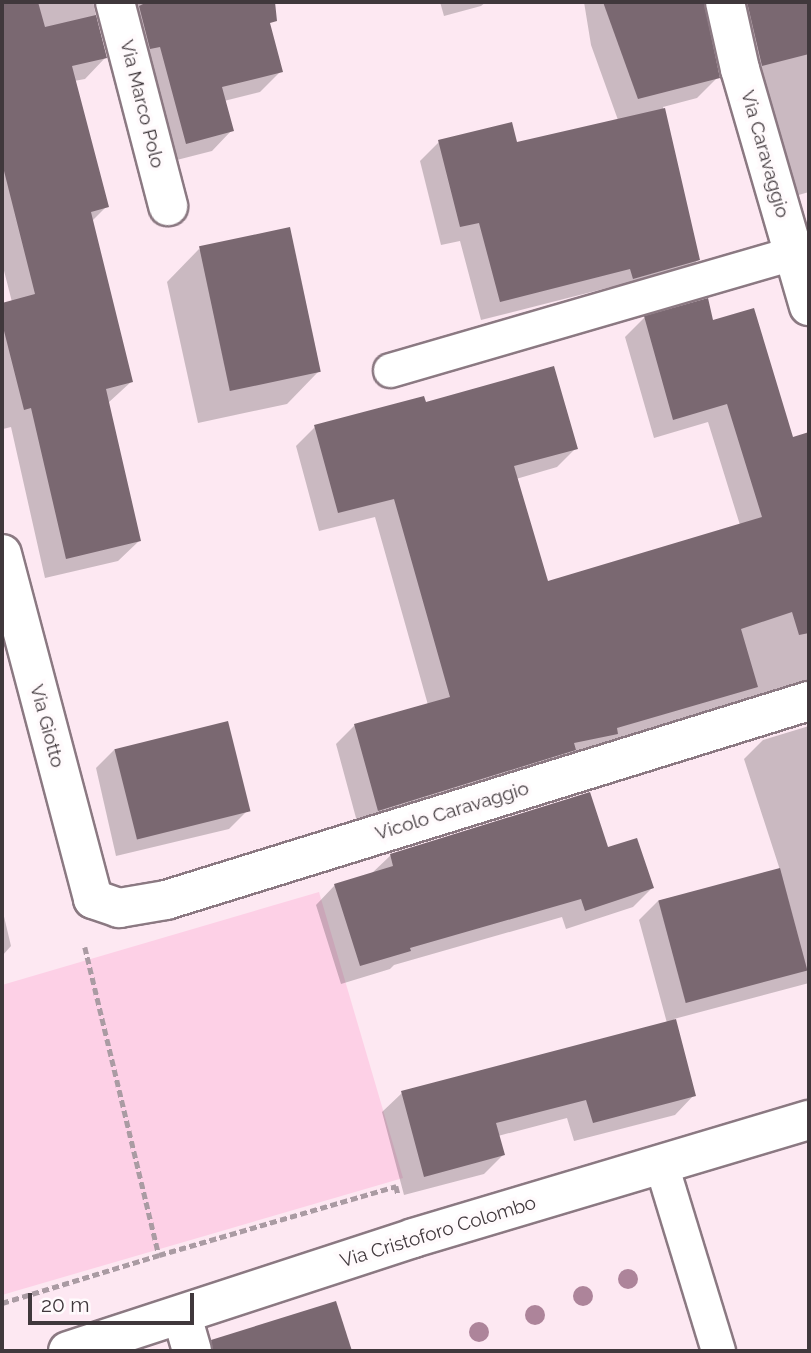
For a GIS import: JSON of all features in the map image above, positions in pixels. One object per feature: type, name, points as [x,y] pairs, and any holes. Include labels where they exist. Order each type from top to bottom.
[{"type":"street","name":"Via Marco Polo","points":[[115,2],[168,206]]},
{"type":"street","name":"Via Caravaggio","points":[[725,2],[740,69],[809,306]]},
{"type":"street","name":"Via Giotto","points":[[2,554],[93,899]]},
{"type":"street","name":"Vicolo Caravaggio","points":[[93,899],[119,908],[166,900],[809,701]]},
{"type":"street","name":"Via Cristoforo Colombo","points":[[68,1351],[187,1334],[413,1238],[809,1120]]},
{"type":"lane","points":[[390,370],[793,253]]},
{"type":"lane","points":[[661,1164],[718,1351]]},
{"type":"path","points":[[93,899],[83,939],[159,1255]]},
{"type":"path","points":[[2,1303],[396,1186],[413,1238]]},
{"type":"shaded area","points":[[319,892],[403,1178],[2,1295],[2,985]]},
{"type":"building","points":[[2,2],[38,2],[45,27],[96,15],[107,58],[72,66],[109,207],[91,212],[133,382],[106,389],[141,541],[66,559],[31,408],[24,410],[2,323],[2,303],[35,294],[2,163]]},
{"type":"building","points":[[147,2],[275,2],[277,21],[270,23],[283,72],[222,87],[234,131],[186,144],[160,47],[150,49],[139,6]]},
{"type":"building","points":[[603,2],[704,2],[720,78],[638,99]]},
{"type":"building","points":[[747,2],[809,2],[809,54],[762,66]]},
{"type":"building","points":[[665,108],[700,260],[633,279],[630,269],[500,302],[479,223],[460,227],[438,140],[512,122],[517,142]]},
{"type":"building","points":[[290,227],[321,372],[230,391],[199,246]]},
{"type":"building","points":[[708,298],[713,320],[754,308],[793,437],[809,432],[809,633],[799,635],[792,612],[741,629],[758,687],[617,728],[618,734],[574,743],[576,750],[378,811],[354,724],[450,697],[394,499],[338,513],[314,425],[424,396],[426,402],[554,366],[578,449],[514,466],[548,581],[762,517],[727,404],[673,420],[644,316]]},
{"type":"building","points":[[228,721],[250,811],[137,840],[114,749]]},
{"type":"building","points":[[590,792],[608,847],[637,838],[654,888],[585,911],[581,899],[410,948],[411,951],[360,966],[334,884],[393,866],[390,854]]},
{"type":"building","points":[[780,868],[807,970],[686,1003],[658,901]]},
{"type":"building","points":[[676,1019],[696,1096],[593,1123],[586,1100],[496,1123],[505,1155],[424,1177],[401,1091]]},
{"type":"building","points":[[336,1301],[352,1351],[213,1351],[211,1340]]}]
